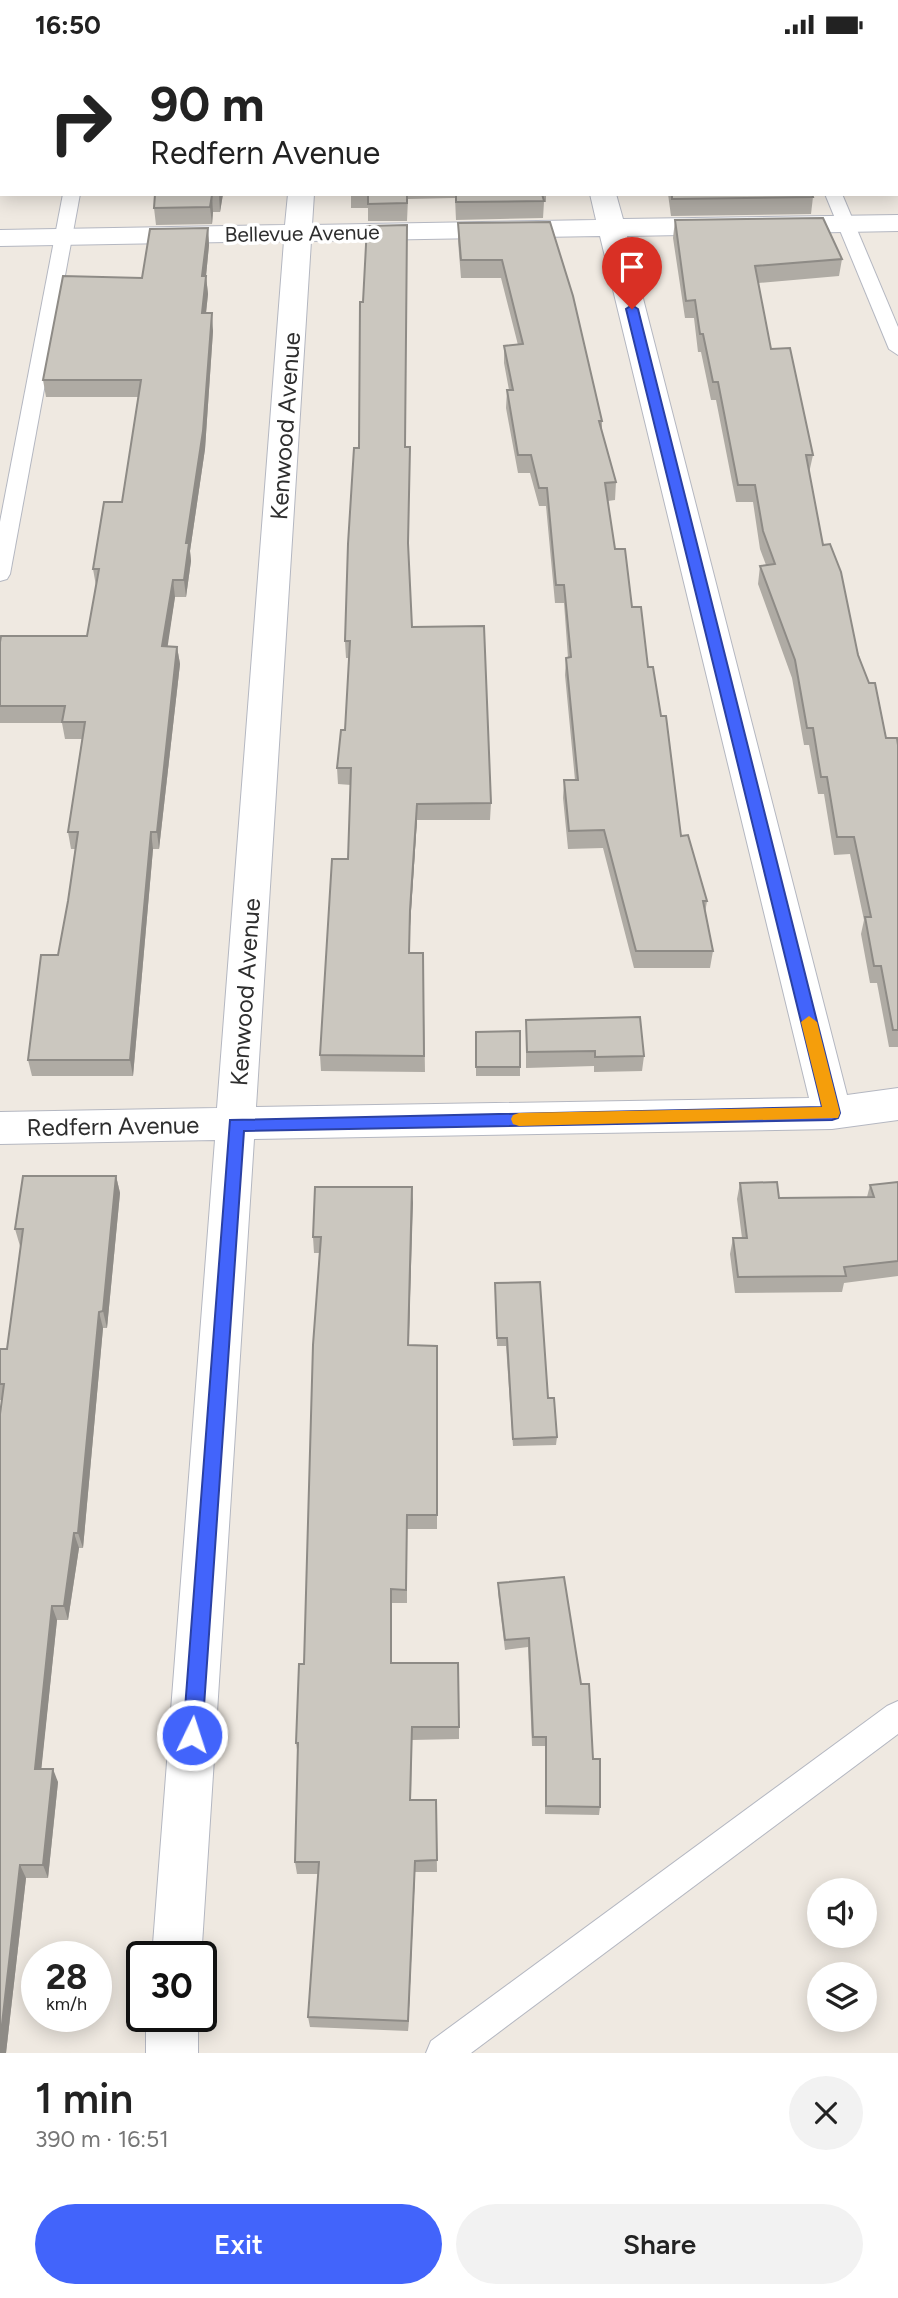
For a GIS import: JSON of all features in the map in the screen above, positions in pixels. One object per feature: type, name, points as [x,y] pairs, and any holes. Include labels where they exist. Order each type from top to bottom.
[{"type":"street","name":"Kenwood Avenue","points":[[178,1941],[301,196]]},
{"type":"street","points":[[604,196],[832,1113]]},
{"type":"street","name":"Bellevue Avenue","points":[[0,238],[898,223]]},
{"type":"street","name":"Redfern Avenue","points":[[0,1128],[832,1113],[898,1104]]},
{"type":"street","points":[[172,2053],[173,2032]]},
{"type":"lane","points":[[0,574],[72,196]]},
{"type":"lane","points":[[834,196],[898,349]]},
{"type":"lane","points":[[443,2053],[898,1716]]},
{"type":"building","points":[[155,196],[212,196],[210,207],[154,208]]},
{"type":"building","points":[[368,196],[407,196],[407,203],[368,204]]},
{"type":"building","points":[[456,196],[543,196],[544,201],[456,202]]},
{"type":"building","points":[[672,196],[813,197],[672,199]]},
{"type":"building","points":[[823,218],[842,259],[755,266],[771,349],[790,348],[813,455],[806,455],[823,545],[830,544],[841,572],[858,655],[869,683],[875,683],[886,738],[897,738],[898,1030],[893,1030],[881,966],[874,966],[865,917],[871,917],[854,837],[837,837],[827,777],[821,777],[813,728],[807,728],[795,660],[760,566],[775,564],[763,531],[755,485],[738,485],[718,382],[713,382],[703,334],[700,334],[695,300],[686,301],[675,220]]},
{"type":"building","points":[[550,222],[573,296],[602,421],[599,421],[616,482],[605,483],[615,549],[625,549],[632,607],[641,607],[648,667],[653,667],[661,716],[666,716],[681,836],[688,835],[707,901],[703,901],[713,951],[636,951],[604,830],[569,831],[564,780],[578,780],[566,658],[571,657],[564,585],[556,585],[547,488],[539,488],[531,455],[518,455],[507,390],[513,390],[504,346],[523,344],[502,260],[461,260],[458,223]]},
{"type":"building","points":[[407,225],[405,447],[410,447],[408,543],[412,627],[484,626],[491,803],[417,804],[409,953],[423,953],[424,1056],[320,1055],[332,859],[348,859],[351,768],[337,768],[341,730],[345,730],[350,641],[345,641],[348,544],[354,448],[359,448],[360,302],[363,302],[367,226]]},
{"type":"building","points":[[208,228],[202,276],[206,276],[202,313],[212,313],[203,431],[186,543],[189,543],[184,580],[173,580],[162,646],[177,647],[157,832],[151,832],[130,1060],[28,1060],[41,955],[58,955],[68,901],[78,832],[68,832],[85,722],[62,722],[65,706],[0,706],[0,642],[1,636],[87,636],[99,569],[93,569],[104,502],[122,502],[141,380],[43,380],[63,276],[142,278],[150,229]]},
{"type":"building","points":[[640,1017],[644,1056],[595,1057],[595,1051],[527,1052],[526,1020]]},
{"type":"building","points":[[520,1031],[520,1067],[476,1067],[476,1032]]},
{"type":"building","points":[[23,1176],[116,1176],[103,1311],[99,1312],[78,1533],[74,1533],[64,1606],[52,1606],[35,1769],[53,1769],[43,1865],[20,1865],[0,2042],[0,1414],[4,1384],[0,1384],[0,1349],[7,1349],[23,1229],[15,1229]]},
{"type":"building","points":[[777,1182],[779,1198],[874,1197],[870,1185],[898,1182],[898,1261],[844,1267],[846,1276],[738,1277],[733,1238],[747,1238],[740,1183]]},
{"type":"building","points":[[315,1187],[412,1187],[408,1345],[437,1346],[437,1515],[407,1515],[406,1590],[391,1589],[391,1663],[458,1663],[459,1727],[412,1727],[410,1800],[436,1800],[437,1860],[415,1861],[408,2021],[308,2017],[319,1862],[295,1862],[296,1743],[299,1664],[304,1664],[313,1345],[321,1237],[313,1237]]},
{"type":"building","points":[[540,1282],[548,1398],[554,1398],[557,1437],[513,1439],[507,1338],[497,1338],[495,1283]]},
{"type":"building","points":[[564,1577],[581,1684],[589,1684],[593,1759],[600,1759],[600,1807],[546,1806],[546,1737],[533,1737],[529,1638],[505,1640],[498,1583]]},
{"type":"slow traffic","points":[[519,1119],[832,1113],[809,1022]]},
{"type":"route","points":[[192,1735],[236,1125],[832,1113],[632,309]]}]
